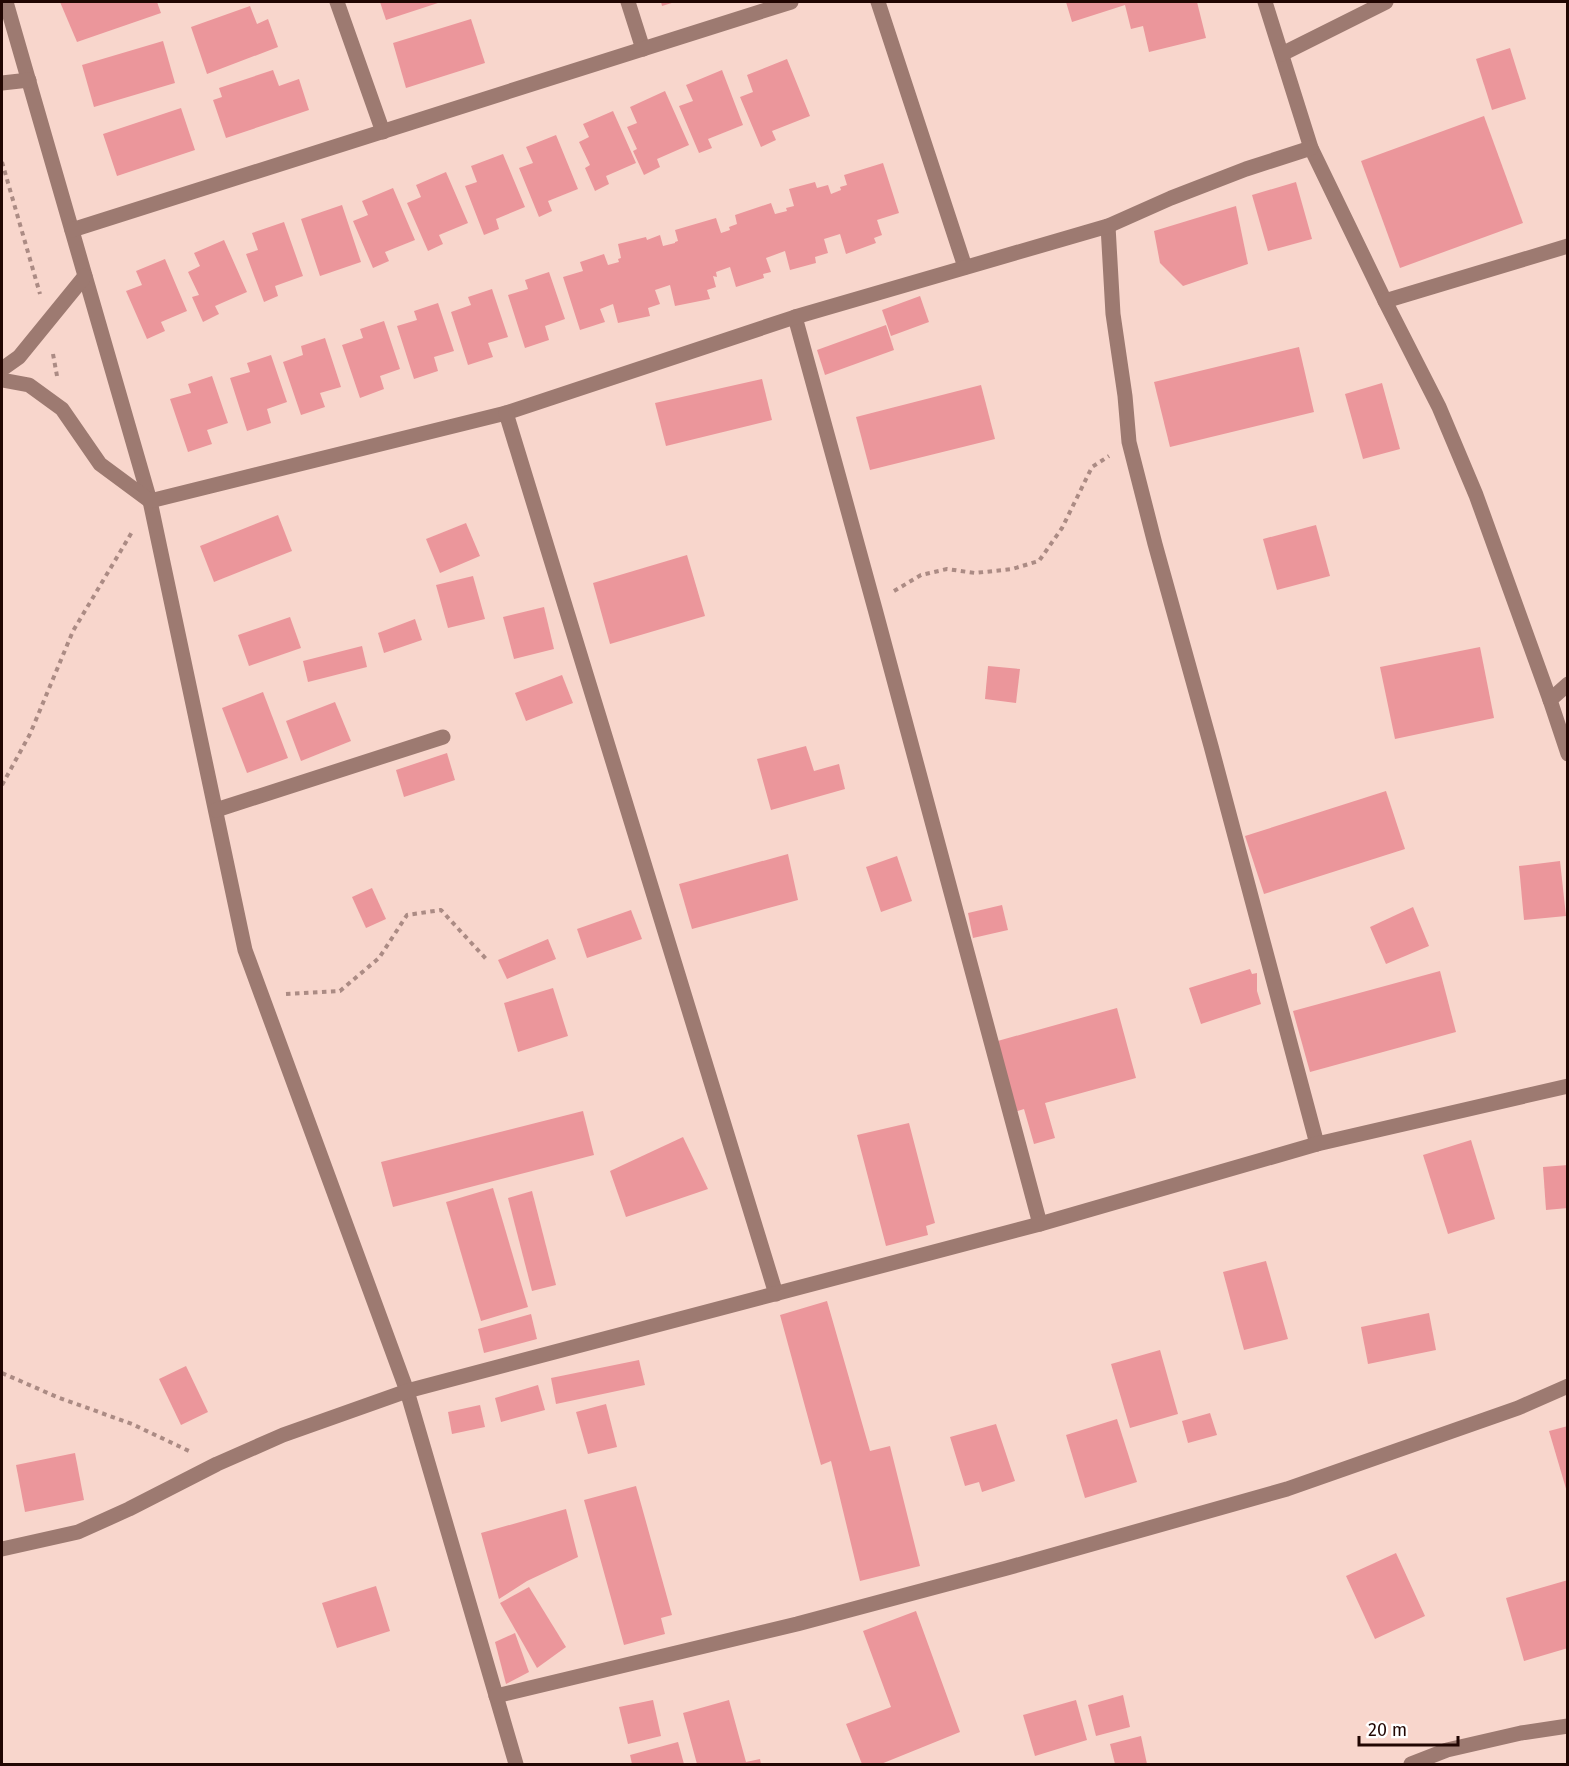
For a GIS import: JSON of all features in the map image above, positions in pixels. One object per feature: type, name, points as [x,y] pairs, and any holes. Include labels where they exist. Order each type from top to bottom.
[{"type":"street","points":[[6,2],[150,501],[245,950],[407,1391],[516,1764]]},
{"type":"street","points":[[338,2],[383,132]]},
{"type":"street","points":[[628,2],[643,49]]},
{"type":"street","points":[[72,231],[791,2]]},
{"type":"street","points":[[878,2],[965,267]]},
{"type":"street","points":[[1265,2],[1311,148],[1439,407],[1476,495],[1568,754]]},
{"type":"street","points":[[1282,54],[1386,2]]},
{"type":"street","points":[[2,83],[29,80]]},
{"type":"street","points":[[150,501],[506,413],[795,317],[1108,226],[1172,198],[1311,148]]},
{"type":"street","points":[[1108,226],[1113,314],[1129,442],[1317,1144]]},
{"type":"street","points":[[1385,301],[1568,246]]},
{"type":"street","points":[[2,369],[19,357],[85,276]]},
{"type":"street","points":[[795,317],[1040,1224]]},
{"type":"street","points":[[2,380],[29,386],[62,409],[100,464],[150,501]]},
{"type":"street","points":[[506,413],[776,1294]]},
{"type":"street","points":[[1550,700],[1568,684]]},
{"type":"street","points":[[216,810],[443,737]]},
{"type":"street","points":[[2,1549],[78,1532],[217,1464],[283,1435],[407,1391],[1040,1224],[1317,1144],[1568,1086]]},
{"type":"street","points":[[496,1696],[797,1624],[1287,1489],[1518,1408],[1568,1386]]},
{"type":"street","points":[[1411,1764],[1447,1750],[1521,1733],[1568,1726]]},
{"type":"path","points":[[2,162],[48,322],[62,409]]},
{"type":"path","points":[[875,609],[894,590],[921,575],[947,569],[975,573],[1012,569],[1040,561],[1062,528],[1092,467],[1129,442]]},
{"type":"path","points":[[2,785],[30,734],[73,631],[150,501]]},
{"type":"path","points":[[262,996],[340,991],[379,958],[407,915],[430,911],[441,910],[488,961]]},
{"type":"path","points":[[2,1373],[57,1397],[132,1424],[217,1464]]},
{"type":"building","points":[[60,2],[157,2],[161,13],[77,42]]},
{"type":"building","points":[[380,2],[441,2],[386,20]]},
{"type":"building","points":[[661,2],[675,2],[662,6]]},
{"type":"building","points":[[1066,2],[1197,2],[1206,38],[1149,52],[1143,26],[1131,29],[1125,5],[1072,22]]},
{"type":"building","points":[[250,6],[257,24],[268,19],[278,47],[207,74],[191,27]]},
{"type":"building","points":[[471,19],[485,63],[406,88],[393,43]]},
{"type":"building","points":[[163,41],[175,83],[94,107],[82,65]]},
{"type":"building","points":[[1510,48],[1526,99],[1492,110],[1476,59]]},
{"type":"building","points":[[787,59],[810,116],[772,131],[776,140],[761,147],[740,97],[753,92],[747,75]]},
{"type":"building","points":[[273,70],[279,86],[299,79],[309,110],[226,138],[213,100],[222,97],[219,88]]},
{"type":"building","points":[[722,70],[743,125],[708,139],[712,148],[699,153],[679,106],[693,101],[686,85]]},
{"type":"building","points":[[665,91],[689,145],[657,159],[660,167],[644,175],[633,151],[637,149],[627,127],[637,123],[630,107]]},
{"type":"building","points":[[181,108],[195,150],[117,176],[103,134]]},
{"type":"building","points":[[613,111],[636,163],[606,176],[609,184],[595,191],[585,168],[590,165],[579,142],[589,137],[583,124]]},
{"type":"building","points":[[1484,116],[1523,223],[1400,268],[1361,161]]},
{"type":"building","points":[[556,135],[578,189],[548,201],[552,211],[539,217],[519,168],[533,163],[526,147]]},
{"type":"building","points":[[503,154],[525,207],[496,219],[499,229],[484,235],[465,186],[477,182],[471,166]]},
{"type":"building","points":[[883,163],[899,213],[877,220],[882,235],[874,238],[876,243],[846,254],[840,234],[824,239],[828,253],[815,257],[816,263],[790,270],[785,251],[766,258],[771,272],[763,274],[764,278],[736,287],[730,267],[716,272],[717,277],[713,276],[716,287],[707,290],[710,299],[675,306],[670,285],[655,290],[660,304],[648,308],[650,316],[618,323],[613,304],[600,309],[605,322],[580,330],[563,277],[583,271],[580,262],[604,254],[608,265],[619,262],[618,259],[621,258],[618,244],[646,237],[647,240],[660,235],[663,246],[675,243],[678,241],[675,230],[716,218],[721,233],[737,224],[735,215],[771,203],[775,214],[787,211],[786,208],[794,206],[789,189],[815,182],[817,188],[828,185],[831,194],[847,185],[844,175]]},
{"type":"building","points":[[446,172],[468,223],[439,235],[443,244],[428,251],[407,203],[421,197],[416,185]]},
{"type":"building","points":[[1296,182],[1312,239],[1268,251],[1252,195]]},
{"type":"building","points":[[393,188],[415,240],[385,252],[389,261],[373,268],[353,221],[368,215],[362,201]]},
{"type":"building","points":[[342,205],[361,262],[320,276],[301,219]]},
{"type":"building","points":[[1236,206],[1248,264],[1183,286],[1160,263],[1154,231]]},
{"type":"building","points":[[284,222],[303,276],[275,286],[278,296],[264,302],[246,254],[258,250],[252,233]]},
{"type":"building","points":[[224,240],[247,292],[215,306],[219,314],[203,322],[192,297],[199,295],[188,272],[200,266],[194,253]]},
{"type":"building","points":[[165,259],[187,311],[161,322],[165,331],[147,339],[126,291],[142,285],[136,271]]},
{"type":"building","points":[[549,272],[565,319],[545,326],[549,340],[525,348],[508,295],[528,289],[525,280]]},
{"type":"building","points":[[492,289],[508,337],[488,343],[493,357],[468,365],[451,312],[471,305],[468,297]]},
{"type":"building","points":[[920,296],[929,322],[891,336],[882,310]]},
{"type":"building","points":[[438,303],[454,351],[434,357],[438,371],[414,379],[397,326],[417,320],[414,311]]},
{"type":"building","points":[[384,321],[400,369],[380,376],[384,389],[360,398],[342,345],[363,338],[360,329]]},
{"type":"building","points":[[886,325],[894,350],[825,375],[817,350]]},
{"type":"building","points":[[325,338],[341,387],[320,393],[325,407],[301,415],[283,362],[303,355],[301,346]]},
{"type":"building","points":[[1299,347],[1314,412],[1170,447],[1154,382]]},
{"type":"building","points":[[271,355],[287,402],[267,409],[271,423],[247,431],[230,378],[250,372],[247,363]]},
{"type":"building","points":[[212,376],[228,423],[207,430],[212,444],[188,452],[170,399],[191,393],[188,384]]},
{"type":"building","points":[[762,379],[772,420],[666,446],[655,403]]},
{"type":"building","points":[[1382,383],[1400,449],[1363,459],[1345,394]]},
{"type":"building","points":[[981,385],[995,439],[870,470],[856,417]]},
{"type":"building","points":[[278,515],[292,551],[214,582],[200,546]]},
{"type":"building","points":[[466,523],[480,556],[440,573],[426,539]]},
{"type":"building","points":[[1316,525],[1330,576],[1277,590],[1263,539]]},
{"type":"building","points":[[687,555],[705,616],[610,644],[593,583]]},
{"type":"building","points":[[473,576],[485,619],[448,628],[436,585]]},
{"type":"building","points":[[544,607],[554,649],[514,659],[503,617]]},
{"type":"building","points":[[290,617],[301,648],[249,666],[238,635]]},
{"type":"building","points":[[415,619],[422,640],[384,653],[378,633]]},
{"type":"building","points":[[362,646],[367,667],[308,682],[303,661]]},
{"type":"building","points":[[1480,647],[1494,718],[1395,739],[1380,667]]},
{"type":"building","points":[[988,666],[1020,669],[1016,703],[985,699]]},
{"type":"building","points":[[562,675],[573,703],[526,721],[515,693]]},
{"type":"building","points":[[263,692],[288,758],[247,773],[222,708]]},
{"type":"building","points":[[335,702],[351,741],[301,761],[286,721]]},
{"type":"building","points":[[806,746],[814,771],[839,764],[845,789],[771,810],[757,759]]},
{"type":"building","points":[[447,753],[455,780],[404,797],[396,770]]},
{"type":"building","points":[[1386,791],[1405,849],[1264,894],[1245,836]]},
{"type":"building","points":[[788,854],[798,900],[692,929],[679,884]]},
{"type":"building","points":[[897,856],[912,901],[881,912],[866,867]]},
{"type":"building","points":[[1560,861],[1566,916],[1524,920],[1519,866]]},
{"type":"building","points":[[372,888],[386,919],[366,928],[352,897]]},
{"type":"building","points":[[1002,905],[1008,930],[973,938],[968,913]]},
{"type":"building","points":[[1413,907],[1429,946],[1386,964],[1370,927]]},
{"type":"building","points":[[631,910],[642,939],[587,958],[577,929]]},
{"type":"building","points":[[548,939],[556,959],[507,979],[498,960]]},
{"type":"building","points":[[1250,969],[1252,974],[1257,973],[1257,991],[1261,1004],[1201,1024],[1189,988]]},
{"type":"building","points":[[1440,971],[1456,1032],[1310,1072],[1293,1011]]},
{"type":"building","points":[[553,988],[568,1036],[518,1052],[504,1003]]},
{"type":"building","points":[[1117,1008],[1136,1078],[1045,1103],[1055,1138],[1034,1144],[1024,1109],[1014,1112],[994,1042]]},
{"type":"building","points":[[583,1111],[594,1155],[393,1207],[381,1162]]},
{"type":"building","points":[[909,1123],[935,1223],[926,1226],[928,1235],[886,1246],[857,1135]]},
{"type":"building","points":[[683,1137],[708,1189],[626,1217],[610,1171]]},
{"type":"building","points":[[1471,1140],[1495,1219],[1448,1234],[1423,1155]]},
{"type":"building","points":[[1568,1165],[1568,1208],[1546,1210],[1543,1167]]},
{"type":"building","points":[[493,1188],[528,1307],[481,1321],[446,1202]]},
{"type":"building","points":[[532,1191],[556,1285],[532,1291],[508,1198]]},
{"type":"building","points":[[1266,1261],[1288,1339],[1244,1350],[1223,1272]]},
{"type":"building","points":[[827,1301],[870,1451],[890,1446],[920,1566],[860,1581],[831,1461],[821,1465],[780,1315]]},
{"type":"building","points":[[1429,1313],[1436,1350],[1368,1364],[1361,1327]]},
{"type":"building","points":[[531,1314],[537,1339],[484,1353],[478,1329]]},
{"type":"building","points":[[1160,1350],[1178,1414],[1130,1428],[1111,1364]]},
{"type":"building","points":[[639,1360],[645,1385],[556,1404],[551,1378]]},
{"type":"building","points":[[186,1366],[208,1412],[181,1425],[159,1379]]},
{"type":"building","points":[[538,1385],[545,1410],[501,1422],[495,1398]]},
{"type":"building","points":[[606,1404],[617,1447],[588,1454],[576,1412]]},
{"type":"building","points":[[480,1405],[485,1427],[452,1434],[448,1412]]},
{"type":"building","points":[[1210,1413],[1217,1435],[1188,1443],[1182,1421]]},
{"type":"building","points":[[1117,1419],[1137,1482],[1085,1498],[1066,1435]]},
{"type":"building","points":[[996,1424],[1015,1481],[982,1492],[979,1482],[965,1486],[950,1437]]},
{"type":"building","points":[[1568,1426],[1568,1492],[1567,1492],[1549,1431]]},
{"type":"building","points":[[75,1453],[84,1500],[25,1512],[16,1465]]},
{"type":"building","points":[[636,1486],[672,1615],[661,1618],[665,1634],[624,1645],[584,1500]]},
{"type":"building","points":[[566,1509],[578,1557],[527,1581],[499,1599],[481,1533]]},
{"type":"building","points":[[1396,1553],[1425,1616],[1375,1639],[1346,1576]]},
{"type":"building","points":[[1568,1580],[1568,1648],[1524,1661],[1506,1598]]},
{"type":"building","points":[[376,1586],[390,1631],[337,1648],[322,1603]]},
{"type":"building","points":[[529,1587],[566,1647],[537,1668],[500,1603]]},
{"type":"building","points":[[916,1611],[960,1732],[881,1764],[862,1764],[846,1724],[891,1707],[863,1631]]},
{"type":"building","points":[[515,1633],[529,1672],[506,1684],[495,1642]]},
{"type":"building","points":[[1123,1695],[1130,1727],[1096,1736],[1088,1705]]},
{"type":"building","points":[[653,1700],[661,1736],[628,1744],[619,1707]]},
{"type":"building","points":[[729,1700],[746,1762],[760,1759],[761,1764],[697,1764],[683,1713]]},
{"type":"building","points":[[1076,1700],[1087,1740],[1035,1756],[1023,1715]]},
{"type":"building","points":[[1141,1736],[1147,1764],[1115,1764],[1110,1744]]},
{"type":"building","points":[[678,1742],[684,1764],[632,1764],[630,1755]]}]
